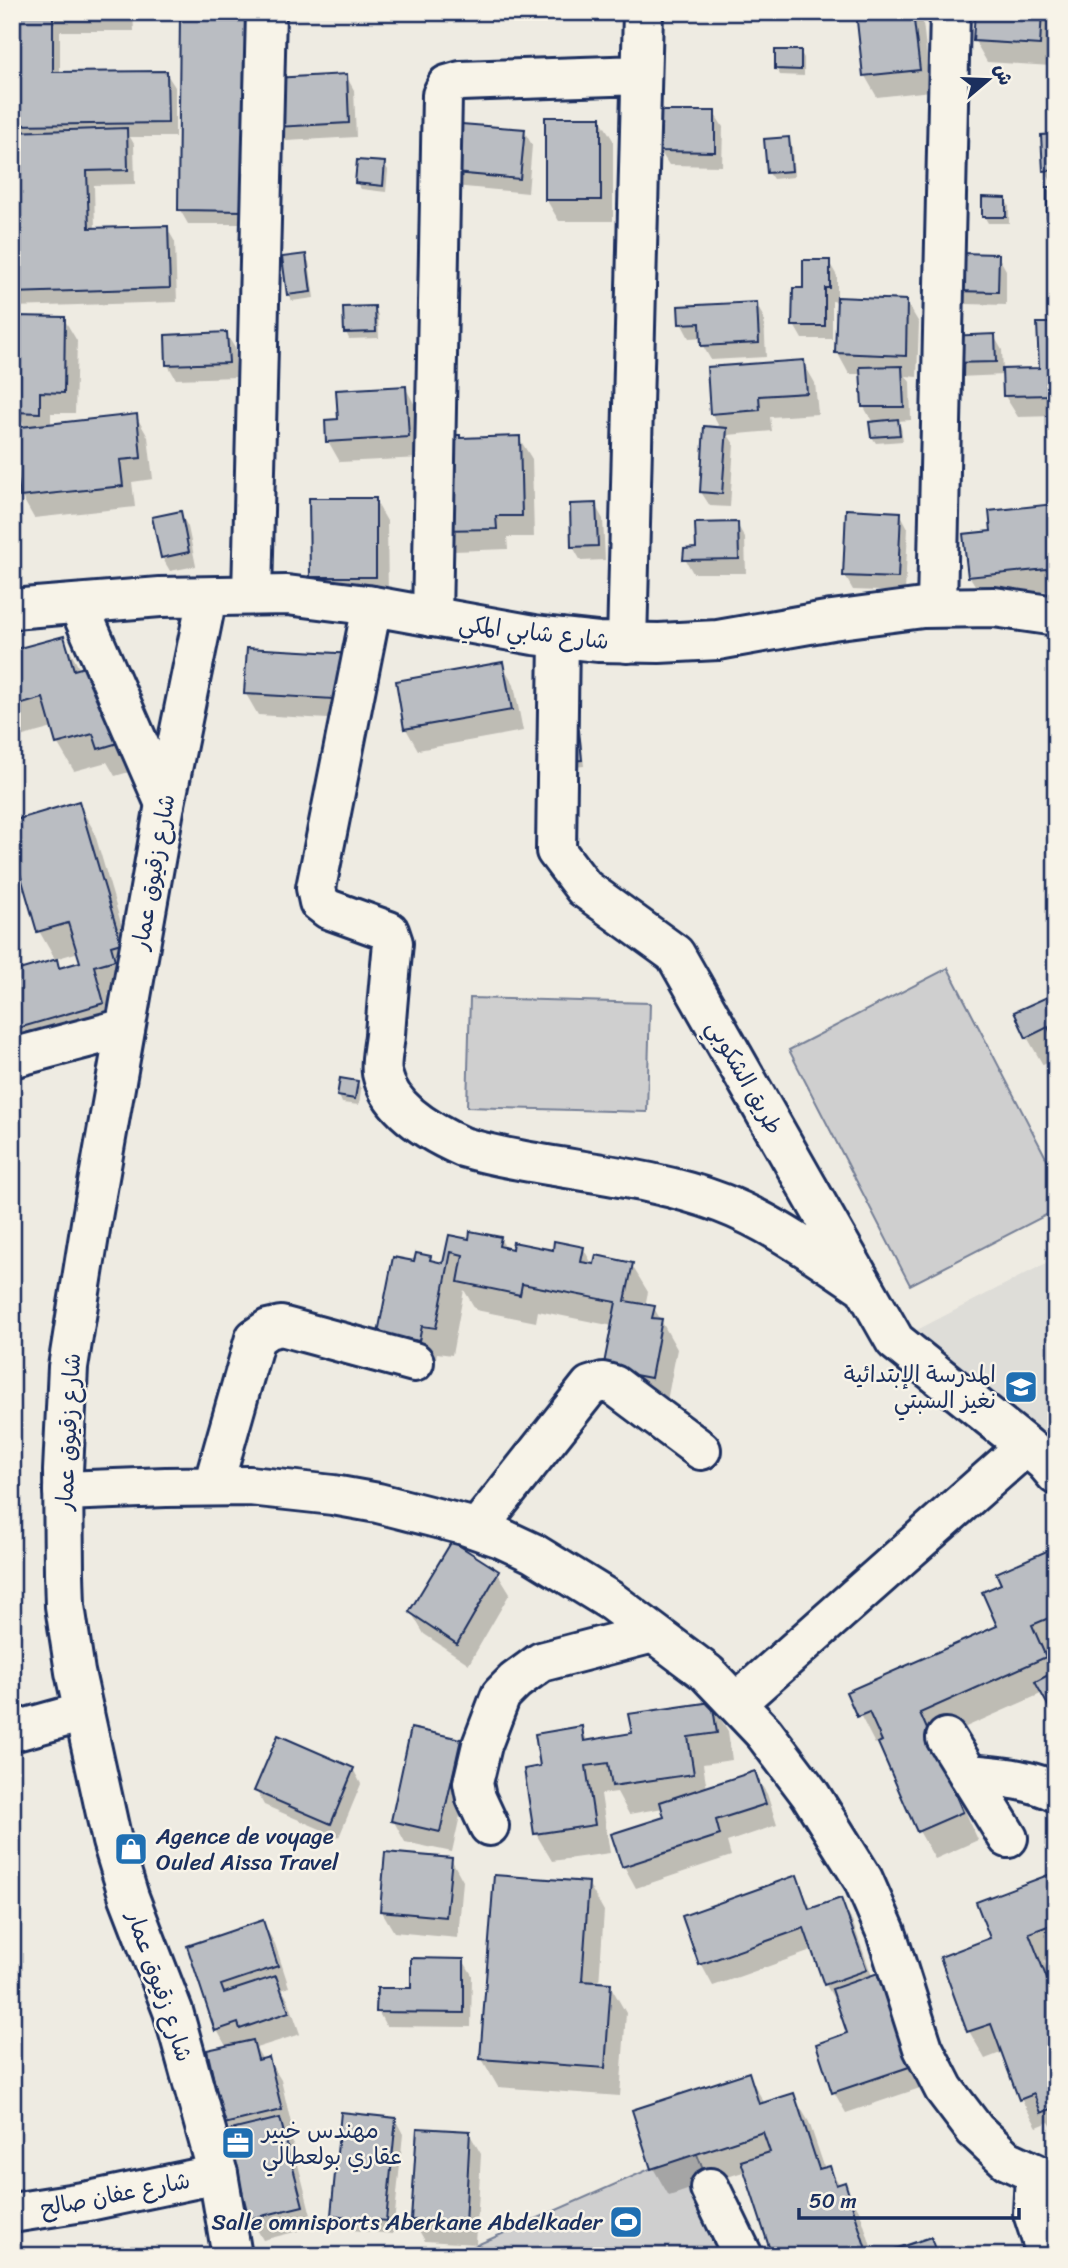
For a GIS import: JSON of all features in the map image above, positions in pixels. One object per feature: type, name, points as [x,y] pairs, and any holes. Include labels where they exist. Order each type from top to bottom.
[{"type":"street","points":[[252,595],[266,12]]},
{"type":"street","points":[[627,643],[643,12]]},
{"type":"street","points":[[937,607],[950,12]]},
{"type":"street","points":[[432,617],[442,95],[447,85],[461,81],[641,75]]},
{"type":"street","name":"شارع شابي المكي","points":[[12,609],[160,597],[287,595],[372,606],[559,638],[627,643],[718,640],[832,620],[937,607],[993,607],[1056,616]]},
{"type":"street","name":"شارع زقيوق عمار","points":[[207,597],[165,804],[68,1367],[63,1491],[65,1606],[75,1672],[112,1841],[125,1886],[173,2011],[218,2174],[232,2256]]},
{"type":"street","points":[[78,604],[165,804]]},
{"type":"street","points":[[372,606],[316,888],[319,902],[328,909],[389,931],[393,943],[381,1071],[389,1092],[399,1105],[422,1125],[463,1147],[658,1186],[720,1203],[752,1217],[864,1287]]},
{"type":"street","name":"طريق الشكوبي","points":[[559,638],[556,851],[584,888],[676,954],[895,1341],[1026,1446],[1056,1475]]},
{"type":"street","points":[[12,1058],[125,1028]]},
{"type":"street","points":[[213,1486],[255,1338],[268,1329],[281,1326],[414,1362]]},
{"type":"street","points":[[477,1529],[590,1386],[603,1382],[614,1385],[701,1450]]},
{"type":"street","points":[[736,1703],[1026,1446]]},
{"type":"street","points":[[63,1491],[250,1486],[378,1503],[477,1529],[543,1559],[611,1601],[707,1673],[765,1733],[810,1794],[863,1879],[886,1933],[923,2048],[962,2115],[1007,2160],[1045,2179],[1033,2213],[1048,2256]]},
{"type":"street","points":[[489,1826],[476,1798],[473,1783],[482,1745],[501,1695],[541,1662],[653,1633]]},
{"type":"street","points":[[12,1732],[84,1712]]},
{"type":"street","points":[[946,1738],[1008,1838]]},
{"type":"street","points":[[968,1774],[1017,1779],[1041,1785],[1056,1793]]},
{"type":"street","name":"شارع عفان صالح","points":[[12,2213],[218,2174]]},
{"type":"street","points":[[709,2188],[743,2256]]},
{"type":"shaded area","points":[[948,968],[1056,1177],[1056,1210],[910,1285],[789,1050]]},
{"type":"shaded area","points":[[470,998],[650,1003],[647,1112],[467,1107]]},
{"type":"shaded area","name":"المدرسة الإبتدائية نغيز السبتي","points":[[1056,1258],[1056,1444],[917,1330]]},
{"type":"shaded area","name":"Salle omnisports Aberkane Abdelkader","points":[[695,2149],[736,2256],[452,2256]]},
{"type":"building","points":[[12,12],[126,12],[127,17],[53,17],[53,72],[167,71],[168,123],[12,125]]},
{"type":"building","points":[[180,12],[247,12],[245,211],[178,210]]},
{"type":"building","points":[[856,12],[913,12],[920,70],[863,76]]},
{"type":"building","points":[[975,12],[1042,12],[1040,45],[973,41]]},
{"type":"building","points":[[775,50],[801,50],[801,70],[775,69]]},
{"type":"building","points":[[347,74],[349,123],[276,127],[273,78]]},
{"type":"building","points":[[659,111],[715,111],[715,152],[659,151]]},
{"type":"building","points":[[545,117],[601,117],[601,200],[545,200]]},
{"type":"building","points":[[449,123],[525,129],[520,179],[444,172]]},
{"type":"building","points":[[127,128],[128,170],[87,171],[89,228],[168,226],[170,288],[12,293],[12,132]]},
{"type":"building","points":[[1056,134],[1056,170],[1043,171],[1041,135]]},
{"type":"building","points":[[789,137],[792,171],[767,173],[764,139]]},
{"type":"building","points":[[357,160],[385,162],[383,186],[355,183]]},
{"type":"building","points":[[1047,187],[1056,187],[1056,217],[1047,217]]},
{"type":"building","points":[[982,197],[1006,198],[1006,217],[982,217]]},
{"type":"building","points":[[1056,244],[1056,289],[1052,289],[1049,245]]},
{"type":"building","points":[[957,253],[999,254],[998,292],[956,291]]},
{"type":"building","points":[[306,254],[311,292],[287,295],[282,257]]},
{"type":"building","points":[[803,260],[830,260],[830,288],[825,288],[825,326],[792,326],[793,288],[803,288]]},
{"type":"building","points":[[837,297],[907,300],[906,356],[835,353]]},
{"type":"building","points":[[757,302],[759,343],[701,346],[700,323],[679,324],[678,306]]},
{"type":"building","points":[[375,306],[376,332],[344,333],[343,307]]},
{"type":"building","points":[[16,316],[65,317],[64,393],[40,392],[40,413],[14,412]]},
{"type":"building","points":[[1037,323],[1056,323],[1056,383],[1050,384],[1051,395],[1003,396],[1002,369],[1039,368]]},
{"type":"building","points":[[227,332],[229,363],[166,365],[165,335]]},
{"type":"building","points":[[995,334],[996,362],[948,363],[947,336]]},
{"type":"building","points":[[804,360],[807,393],[759,396],[760,410],[710,414],[707,367]]},
{"type":"building","points":[[902,366],[904,407],[862,407],[860,367]]},
{"type":"building","points":[[406,386],[409,437],[326,442],[325,420],[338,419],[336,390]]},
{"type":"building","points":[[137,414],[141,458],[120,460],[123,486],[20,497],[12,428]]},
{"type":"building","points":[[898,419],[900,435],[871,437],[869,422]]},
{"type":"building","points":[[704,426],[727,428],[722,494],[700,492]]},
{"type":"building","points":[[437,435],[460,435],[460,438],[520,436],[522,516],[496,516],[497,529],[439,530]]},
{"type":"building","points":[[309,498],[376,498],[376,577],[310,577]]},
{"type":"building","points":[[596,503],[598,546],[571,547],[570,504]]},
{"type":"building","points":[[1054,504],[1056,568],[968,577],[963,534],[991,531],[989,511]]},
{"type":"building","points":[[846,509],[901,512],[898,578],[843,576]]},
{"type":"building","points":[[181,511],[189,552],[161,558],[152,517]]},
{"type":"building","points":[[738,522],[739,559],[683,560],[684,549],[696,548],[695,523]]},
{"type":"building","points":[[64,636],[74,670],[105,661],[128,740],[98,749],[93,734],[56,744],[43,698],[12,707],[12,650]]},
{"type":"building","points":[[247,648],[354,654],[351,700],[244,694]]},
{"type":"building","points":[[503,662],[512,710],[404,729],[396,681]]},
{"type":"building","points":[[579,730],[582,760],[570,761],[566,731]]},
{"type":"building","points":[[79,801],[121,943],[111,946],[115,960],[94,966],[104,1003],[12,1030],[12,972],[57,959],[59,968],[80,962],[68,923],[37,932],[12,846],[12,821]]},
{"type":"building","points":[[1056,993],[1056,1044],[1048,1027],[1026,1038],[1014,1012]]},
{"type":"building","points":[[340,1078],[358,1081],[355,1099],[337,1096]]},
{"type":"building","points":[[470,1231],[501,1237],[499,1246],[512,1249],[513,1242],[553,1250],[554,1241],[584,1247],[581,1262],[594,1264],[596,1255],[633,1263],[625,1301],[655,1306],[652,1318],[662,1319],[651,1378],[603,1369],[616,1302],[522,1284],[520,1295],[458,1282],[463,1255],[451,1252],[436,1328],[422,1326],[419,1341],[378,1333],[393,1257],[414,1261],[416,1253],[431,1256],[430,1260],[443,1263],[449,1235],[469,1239]]},
{"type":"building","points":[[452,1541],[499,1571],[457,1644],[409,1612]]},
{"type":"building","points":[[1056,1547],[1056,1615],[1032,1625],[1046,1657],[920,1713],[963,1812],[917,1832],[878,1743],[882,1741],[869,1712],[857,1717],[846,1692],[997,1626],[982,1592],[1001,1584],[996,1573]]},
{"type":"building","points":[[1056,1671],[1056,1720],[1035,1682]]},
{"type":"building","points":[[712,1702],[717,1733],[688,1737],[694,1774],[612,1786],[608,1763],[586,1766],[595,1825],[534,1834],[524,1769],[540,1766],[535,1734],[582,1726],[584,1741],[632,1733],[628,1714]]},
{"type":"building","points":[[411,1728],[461,1739],[440,1832],[391,1821]]},
{"type":"building","points":[[278,1735],[354,1768],[331,1824],[254,1791]]},
{"type":"building","points":[[755,1771],[766,1804],[716,1820],[720,1835],[622,1867],[611,1834],[664,1817],[660,1802]]},
{"type":"building","points":[[385,1852],[452,1858],[446,1917],[380,1911]]},
{"type":"building","points":[[1056,1872],[1056,1923],[1029,1933],[1056,2002],[1056,2107],[1041,2113],[1034,2094],[1019,2100],[991,2024],[967,2032],[940,1957],[990,1938],[976,1902]]},
{"type":"building","points":[[494,1875],[589,1882],[582,1981],[611,1983],[605,2068],[480,2059]]},
{"type":"building","points":[[797,1875],[809,1909],[841,1898],[867,1970],[824,1985],[804,1928],[699,1965],[682,1916]]},
{"type":"building","points":[[263,1920],[278,1966],[221,1985],[224,1993],[276,1976],[289,2012],[240,2029],[238,2023],[215,2031],[187,1946]]},
{"type":"building","points":[[411,1958],[464,1959],[464,2013],[376,2012],[377,1988],[411,1988]]},
{"type":"building","points":[[878,1973],[909,2067],[832,2093],[816,2044],[847,2033],[832,1989]]},
{"type":"building","points":[[253,2040],[258,2060],[269,2057],[282,2110],[224,2124],[207,2050]]},
{"type":"building","points":[[749,2072],[759,2104],[794,2093],[819,2169],[830,2166],[836,2185],[845,2182],[868,2256],[793,2256],[791,2251],[772,2256],[741,2161],[770,2152],[763,2132],[651,2169],[632,2110]]},
{"type":"building","points":[[341,2112],[396,2118],[386,2221],[331,2215]]},
{"type":"building","points":[[280,2118],[303,2206],[249,2219],[227,2131]]},
{"type":"building","points":[[417,2128],[470,2131],[465,2224],[411,2220]]},
{"type":"building","points":[[931,2237],[937,2256],[874,2256]]},
{"type":"place","name":"المدرسة الإبتدائية نغيز السبتي","points":[[1021,1387]]},
{"type":"place","name":"Agence de voyage Ouled Aissa Travel","points":[[131,1849]]},
{"type":"place","name":"مهندس خبير عقاري بولعطالي","points":[[238,2143]]},
{"type":"place","name":"Salle omnisports Aberkane Abdelkader","points":[[626,2222]]}]
